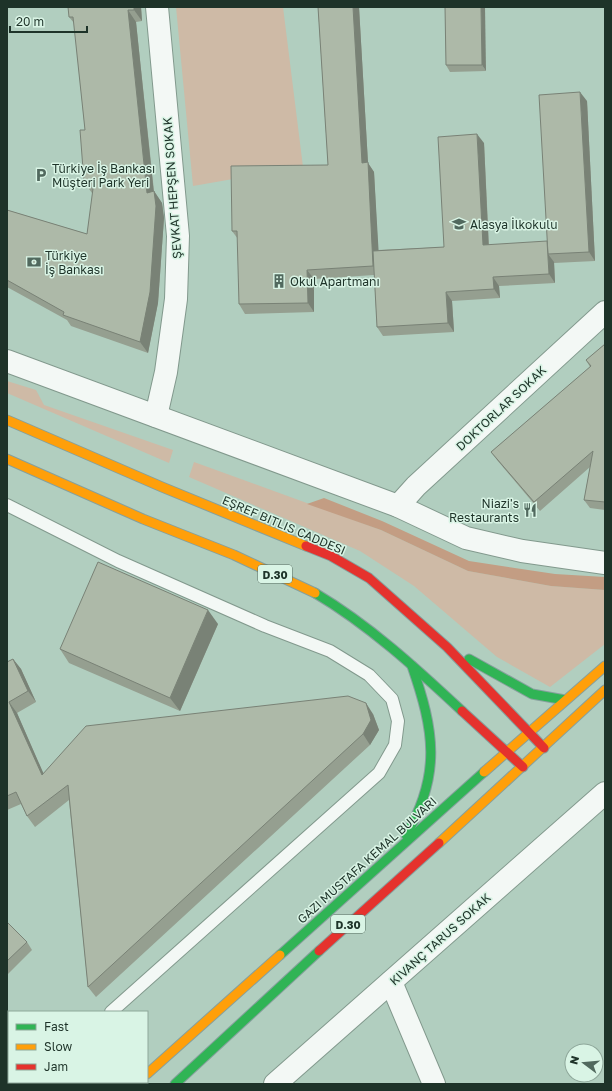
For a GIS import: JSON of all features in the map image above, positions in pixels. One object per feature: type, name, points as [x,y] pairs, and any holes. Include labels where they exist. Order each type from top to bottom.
[{"type":"main road","name":"EŞREF BITLIS CADDESI","points":[[7,420],[162,487],[331,556],[369,578],[447,647],[544,748]]},
{"type":"main road","name":"D.30","points":[[7,458],[143,519],[234,555],[313,592],[342,609],[411,663],[523,767]]},
{"type":"main road","points":[[447,647],[532,694],[565,700]]},
{"type":"main road","points":[[397,850],[414,823],[428,788],[432,748],[427,710],[411,663]]},
{"type":"main road","points":[[506,751],[605,666]]},
{"type":"main road","points":[[544,748],[605,690]]},
{"type":"main road","name":"D.30","points":[[174,1084],[375,899],[544,748]]},
{"type":"main road","name":"D.30","points":[[148,1073],[506,751]]},
{"type":"street","name":"ŞEVKAT HEPŞEN SOKAK","points":[[156,416],[166,372],[176,299],[178,236],[157,7]]},
{"type":"street","name":"DOKTORLAR SOKAK","points":[[398,506],[416,486],[605,312]]},
{"type":"street","points":[[7,361],[398,506],[466,538],[522,551],[605,563]]},
{"type":"street","points":[[275,1084],[605,793]]},
{"type":"street","points":[[392,982],[434,1084]]},
{"type":"lane","points":[[7,505],[125,564],[265,626],[330,651],[369,675],[392,699],[398,721],[395,745],[379,773],[112,1011]]},
{"type":"shaded area","points":[[176,7],[283,7],[303,167],[193,186]]},
{"type":"shaded area","points":[[7,381],[36,390],[44,405],[173,450],[169,463],[7,393]]},
{"type":"shaded area","points":[[194,462],[381,530],[468,571],[551,586],[605,590],[605,644],[550,687],[497,657],[414,586],[360,551],[189,477]]},
{"type":"shaded area","points":[[324,498],[382,521],[469,561],[555,574],[605,577],[605,590],[551,586],[468,571],[381,530],[307,504]]},
{"type":"building","points":[[68,7],[134,7],[134,10],[128,10],[147,193],[154,191],[156,206],[150,292],[140,342],[63,315],[64,312],[7,280],[7,210],[87,234],[94,181],[84,182],[80,130],[85,130],[73,17],[69,17]]},
{"type":"building","points":[[318,7],[353,7],[362,163],[368,162],[373,266],[307,270],[308,303],[239,304],[237,231],[232,231],[231,166],[328,165]]},
{"type":"building","points":[[445,7],[481,7],[482,65],[446,65]]},
{"type":"building","points":[[580,92],[589,252],[548,254],[539,95]]},
{"type":"building","points":[[477,134],[483,245],[547,241],[549,274],[493,277],[494,289],[446,292],[448,323],[377,327],[373,251],[444,247],[438,137]]},
{"type":"building","points":[[605,344],[605,502],[584,500],[593,451],[534,502],[491,452],[591,366],[586,360]]},
{"type":"building","points":[[98,562],[208,610],[170,698],[60,649]]},
{"type":"building","points":[[13,659],[28,691],[9,702],[42,775],[86,726],[348,696],[366,703],[371,720],[363,734],[88,987],[68,785],[27,816],[16,792],[7,796],[7,662]]},
{"type":"building","points":[[7,922],[27,942],[7,961]]},
{"type":"traffic: fast","points":[[315,593],[335,605],[392,648],[462,711]]},
{"type":"traffic: fast","points":[[469,659],[532,694],[565,700]]},
{"type":"traffic: fast","points":[[406,835],[425,792],[430,772],[431,752],[425,711],[420,689],[412,666]]},
{"type":"traffic: fast","points":[[280,955],[484,772]]},
{"type":"traffic: fast","points":[[175,1084],[319,951]]},
{"type":"traffic: slow","points":[[7,420],[162,487],[306,546]]},
{"type":"traffic: slow","points":[[7,459],[143,519],[234,555],[315,593]]},
{"type":"traffic: slow","points":[[484,772],[605,666]]},
{"type":"traffic: slow","points":[[439,843],[605,690]]},
{"type":"traffic: slow","points":[[148,1073],[280,955]]},
{"type":"traffic: jam","points":[[306,546],[331,556],[369,578],[447,647],[544,748]]},
{"type":"traffic: jam","points":[[462,711],[523,767]]},
{"type":"traffic: jam","points":[[319,951],[439,843]]},
{"type":"place","name":"Türkiye İş Bankası Müşteri Park Yeri","points":[[41,175]]},
{"type":"place","name":"Alasya İlkokulu","points":[[459,224]]},
{"type":"place","name":"Türkiye İş Bankası","points":[[34,262]]},
{"type":"place","name":"Okul Apartmanı","points":[[279,281]]},
{"type":"place","name":"Niazi's Restaurants","points":[[530,510]]}]
